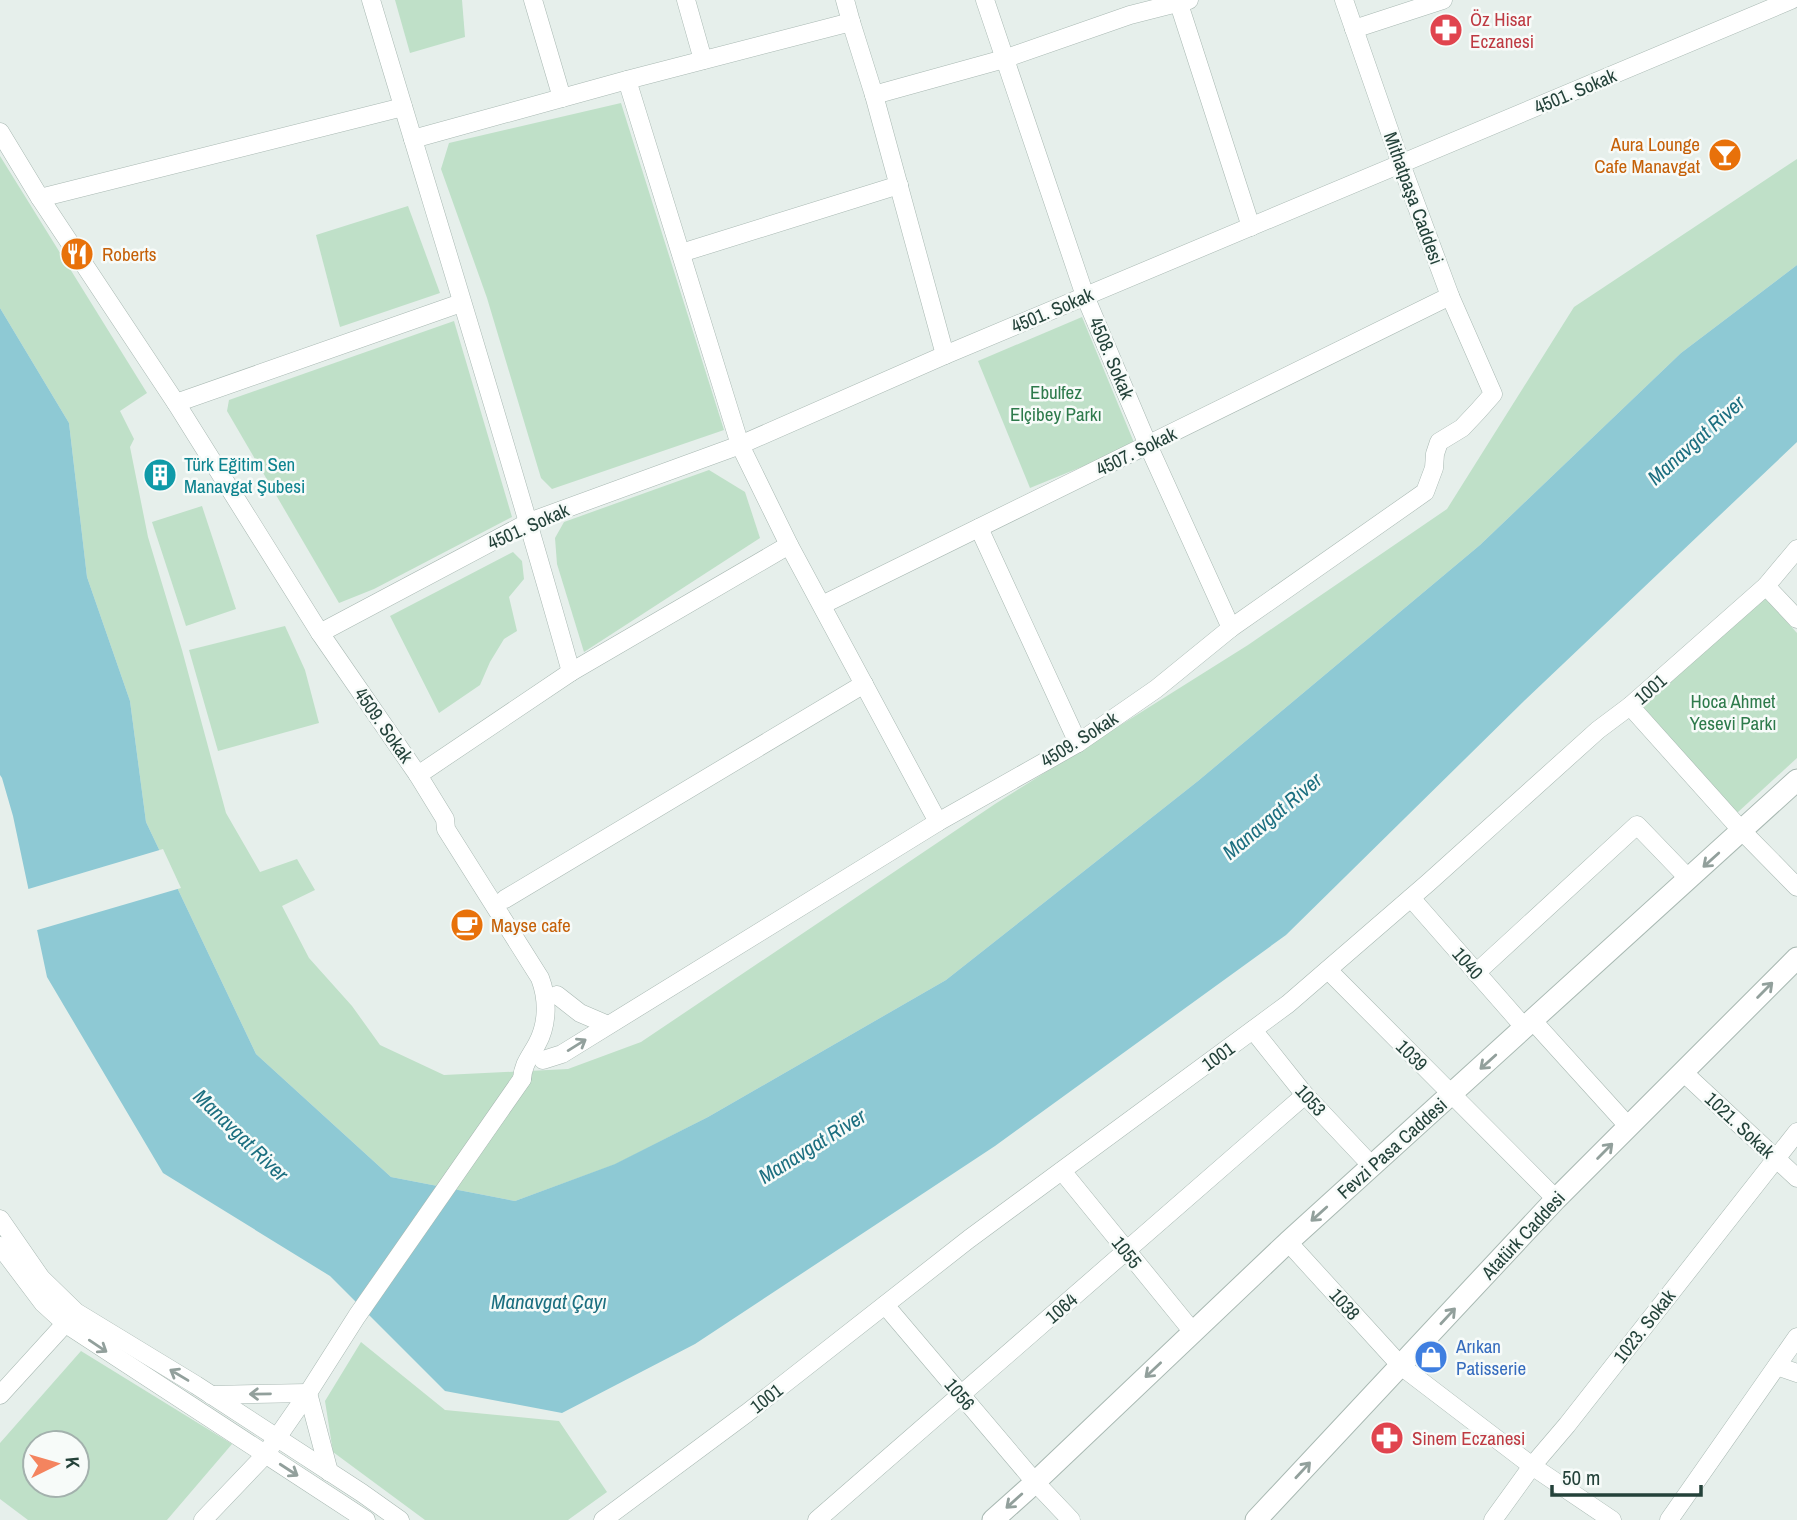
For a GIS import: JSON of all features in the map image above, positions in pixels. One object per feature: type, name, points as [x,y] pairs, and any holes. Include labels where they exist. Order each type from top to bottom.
[{"type":"street","points":[[372,0],[529,522],[571,672]]},
{"type":"street","points":[[533,0],[562,98]]},
{"type":"street","points":[[686,0],[703,60]]},
{"type":"street","points":[[845,0],[874,95],[945,355]]},
{"type":"street","name":"4508. Sokak","points":[[985,0],[1085,296],[1148,445],[1231,628]]},
{"type":"street","name":"Mithatpaşa Caddesi","points":[[1344,0],[1450,296],[1493,394]]},
{"type":"street","points":[[1353,29],[1443,0]]},
{"type":"street","name":"4501. Sokak","points":[[320,633],[529,522],[740,445],[945,355],[1791,0]]},
{"type":"street","points":[[874,95],[1004,59],[1127,7],[1184,2],[1251,227]]},
{"type":"street","points":[[413,139],[850,22]]},
{"type":"street","points":[[627,80],[740,445],[789,545],[938,822]]},
{"type":"street","points":[[40,198],[403,107]]},
{"type":"street","name":"4509. Sokak","points":[[0,132],[40,198],[176,403],[320,633],[446,819],[456,824],[547,968],[553,980],[558,1008],[554,1034],[543,1060],[531,1077],[522,1079],[523,1069],[538,1042],[544,1023],[544,987],[541,978],[446,829],[446,819]]},
{"type":"street","points":[[681,253],[899,185]]},
{"type":"street","name":"4507. Sokak","points":[[821,605],[1450,296]]},
{"type":"street","points":[[176,403],[461,303]]},
{"type":"street","name":"4509. Sokak","points":[[543,1060],[562,1054],[938,822],[1078,743],[1156,689],[1231,628],[1425,492],[1432,475],[1434,454],[1439,442],[1461,428],[1493,394]]},
{"type":"street","points":[[979,528],[1078,743]]},
{"type":"street","points":[[418,775],[571,672],[789,545]]},
{"type":"street","name":"1001","points":[[603,1520],[623,1514],[969,1240],[1288,1004],[1598,730],[1630,706],[1766,586],[1797,549]]},
{"type":"street","points":[[1766,586],[1797,619]]},
{"type":"street","points":[[505,899],[864,684]]},
{"type":"street","points":[[1630,706],[1742,831],[1797,887]]},
{"type":"street","name":"Fevzi Pasa Caddesi","points":[[993,1520],[1288,1242],[1797,780]]},
{"type":"street","points":[[1476,972],[1637,825],[1689,879]]},
{"type":"street","name":"1040","points":[[1411,898],[1476,972],[1629,1127]]},
{"type":"street","name":"Atatürk Caddesi","points":[[1256,1520],[1556,1199],[1797,958]]},
{"type":"street","name":"1039","points":[[1328,970],[1556,1199]]},
{"type":"street","points":[[557,995],[580,1013],[608,1025]]},
{"type":"street","name":"1053","points":[[1253,1030],[1305,1095],[1372,1166]]},
{"type":"street","name":"1021. Sokak","points":[[1683,1072],[1797,1178]]},
{"type":"street","points":[[203,1520],[265,1455],[522,1079]]},
{"type":"street","name":"1064","points":[[817,1520],[1305,1095]]},
{"type":"street","name":"1023. Sokak","points":[[1493,1520],[1532,1466],[1797,1132]]},
{"type":"street","name":"1055","points":[[1062,1171],[1193,1332]]},
{"type":"street","points":[[0,1219],[71,1318],[265,1455],[366,1520]]},
{"type":"street","name":"1038","points":[[1288,1242],[1401,1366],[1532,1466],[1612,1520]]},
{"type":"street","points":[[0,1246],[43,1303],[211,1395],[400,1520]]},
{"type":"street","name":"1056","points":[[885,1305],[1035,1482],[1071,1520]]},
{"type":"street","points":[[0,1395],[71,1318]]},
{"type":"street","points":[[1669,1520],[1797,1337]]},
{"type":"street","points":[[1777,1366],[1797,1373]]},
{"type":"street","points":[[211,1395],[308,1393]]},
{"type":"street","points":[[308,1393],[329,1472]]},
{"type":"green space","points":[[395,0],[462,0],[465,37],[410,53]]},
{"type":"green space","points":[[621,103],[724,430],[552,489],[541,478],[487,298],[441,169],[449,143]]},
{"type":"green space","points":[[0,156],[147,393],[120,411],[134,439],[130,447],[148,537],[226,813],[260,872],[297,859],[315,890],[282,906],[309,958],[352,1006],[380,1045],[444,1075],[568,1069],[641,1042],[995,804],[1248,645],[1447,509],[1574,307],[1797,159],[1797,265],[1681,353],[1480,545],[1198,781],[946,980],[708,1117],[616,1164],[515,1201],[391,1177],[256,1054],[146,822],[130,701],[87,577],[69,423],[0,308]]},
{"type":"green space","points":[[408,206],[440,293],[340,327],[316,235]]},
{"type":"green space","name":"Ebulfez Elçibey Parkı","points":[[1082,317],[1135,445],[1030,488],[978,361]]},
{"type":"green space","points":[[454,321],[512,517],[374,589],[339,603],[227,411],[229,400]]},
{"type":"green space","points":[[709,470],[745,492],[760,538],[584,652],[557,564],[555,538],[564,522]]},
{"type":"green space","points":[[202,506],[236,609],[186,626],[152,522]]},
{"type":"green space","points":[[513,552],[522,561],[524,579],[509,597],[517,631],[504,639],[480,685],[439,713],[390,616]]},
{"type":"green space","name":"Hoca Ahmet Yesevi Parkı","points":[[1765,597],[1797,633],[1797,758],[1737,813],[1643,707]]},
{"type":"green space","points":[[285,626],[305,670],[319,723],[218,751],[189,650]]},
{"type":"green space","points":[[361,1342],[445,1410],[559,1421],[607,1492],[568,1520],[425,1520],[333,1452],[325,1401]]},
{"type":"green space","points":[[81,1351],[232,1444],[167,1520],[28,1520],[0,1499],[0,1443]]},
{"type":"water","name":"Manavgat Çayı","points":[[1797,265],[1797,442],[1524,701],[1286,935],[995,1146],[695,1344],[562,1413],[445,1391],[330,1276],[163,1173],[47,977],[13,816],[0,775],[0,308],[69,423],[87,577],[130,701],[146,822],[256,1054],[391,1177],[515,1201],[615,1164],[708,1117],[946,980],[1198,781],[1480,545],[1681,353]]},
{"type":"pier","points":[[163,849],[181,888],[34,931],[25,890]]},
{"type":"place","name":"Öz Hisar Eczanesi","points":[[1446,30]]},
{"type":"place","name":"Aura Lounge Cafe Manavgat","points":[[1725,155]]},
{"type":"place","name":"Roberts","points":[[77,254]]},
{"type":"place","name":"Türk Eğitim Sen Manavgat Şubesi","points":[[160,475]]},
{"type":"place","name":"Mayse cafe","points":[[467,925]]},
{"type":"place","name":"Arıkan Patisserie","points":[[1431,1357]]},
{"type":"place","name":"Sinem Eczanesi","points":[[1387,1438]]},
{"type":"water label","name":"Manavgat River","points":[[1696,440]]},
{"type":"water label","name":"Manavgat River","points":[[1272,816]]},
{"type":"water label","name":"Manavgat River","points":[[241,1135]]},
{"type":"water label","name":"Manavgat River","points":[[812,1146]]}]
